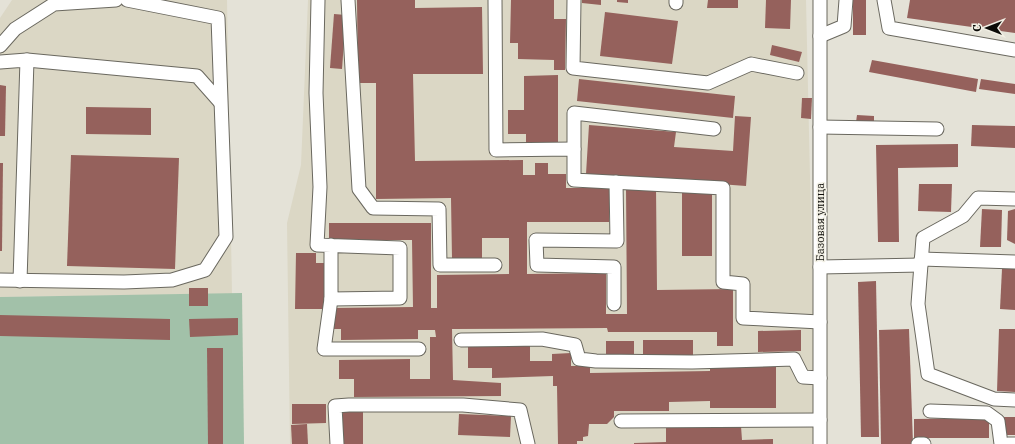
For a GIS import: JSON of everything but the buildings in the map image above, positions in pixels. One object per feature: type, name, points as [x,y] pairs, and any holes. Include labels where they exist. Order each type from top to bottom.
[{"type":"street","points":[[0,46],[15,29],[54,4],[116,0]]},
{"type":"street","points":[[0,280],[124,282],[172,280],[205,270],[226,237],[218,18],[127,0]]},
{"type":"street","points":[[318,0],[316,93],[320,187],[317,245],[400,248],[400,298],[331,299]]},
{"type":"street","points":[[348,0],[359,189],[373,208],[439,209],[440,265],[495,266]]},
{"type":"street","points":[[495,0],[496,150],[574,149]]},
{"type":"street","points":[[574,0],[573,68],[708,83],[751,64],[797,73]]},
{"type":"street","name":"Базовая улица","points":[[820,0],[820,444]]},
{"type":"street","points":[[820,36],[844,26],[846,0]]},
{"type":"street","points":[[884,0],[889,28],[1015,50]]},
{"type":"street","points":[[0,62],[27,60],[197,76],[220,102]]},
{"type":"street","points":[[20,281],[27,60]]},
{"type":"street","points":[[714,129],[574,113],[574,180],[723,188],[723,282],[743,284],[744,318],[820,322]]},
{"type":"street","points":[[820,127],[937,129]]},
{"type":"street","points":[[614,304],[614,267],[537,266],[536,240],[617,241],[616,182]]},
{"type":"street","points":[[1015,199],[978,198],[963,216],[923,238],[918,304],[928,374],[994,399],[1015,400]]},
{"type":"street","points":[[331,245],[331,299],[324,349],[419,349]]},
{"type":"street","points":[[820,267],[921,262],[1015,262]]},
{"type":"street","points":[[461,340],[542,339],[575,345],[579,359],[596,362],[692,362],[794,359],[803,377],[820,378]]},
{"type":"street","points":[[337,444],[335,406],[463,405],[520,410],[528,444]]},
{"type":"street","points":[[930,411],[987,413],[998,421],[1001,444]]},
{"type":"street","points":[[621,421],[820,420]]},
{"type":"street","points":[[918,444],[924,444]]},
{"type":"street","points":[[1008,444],[1015,444]]},
{"type":"shaded area","points":[[12,0],[227,0],[232,294],[0,297],[0,18]]},
{"type":"shaded area","points":[[308,0],[806,0],[816,444],[290,444],[287,223],[301,165]]},
{"type":"green space","points":[[242,293],[244,444],[0,444],[0,297]]}]
